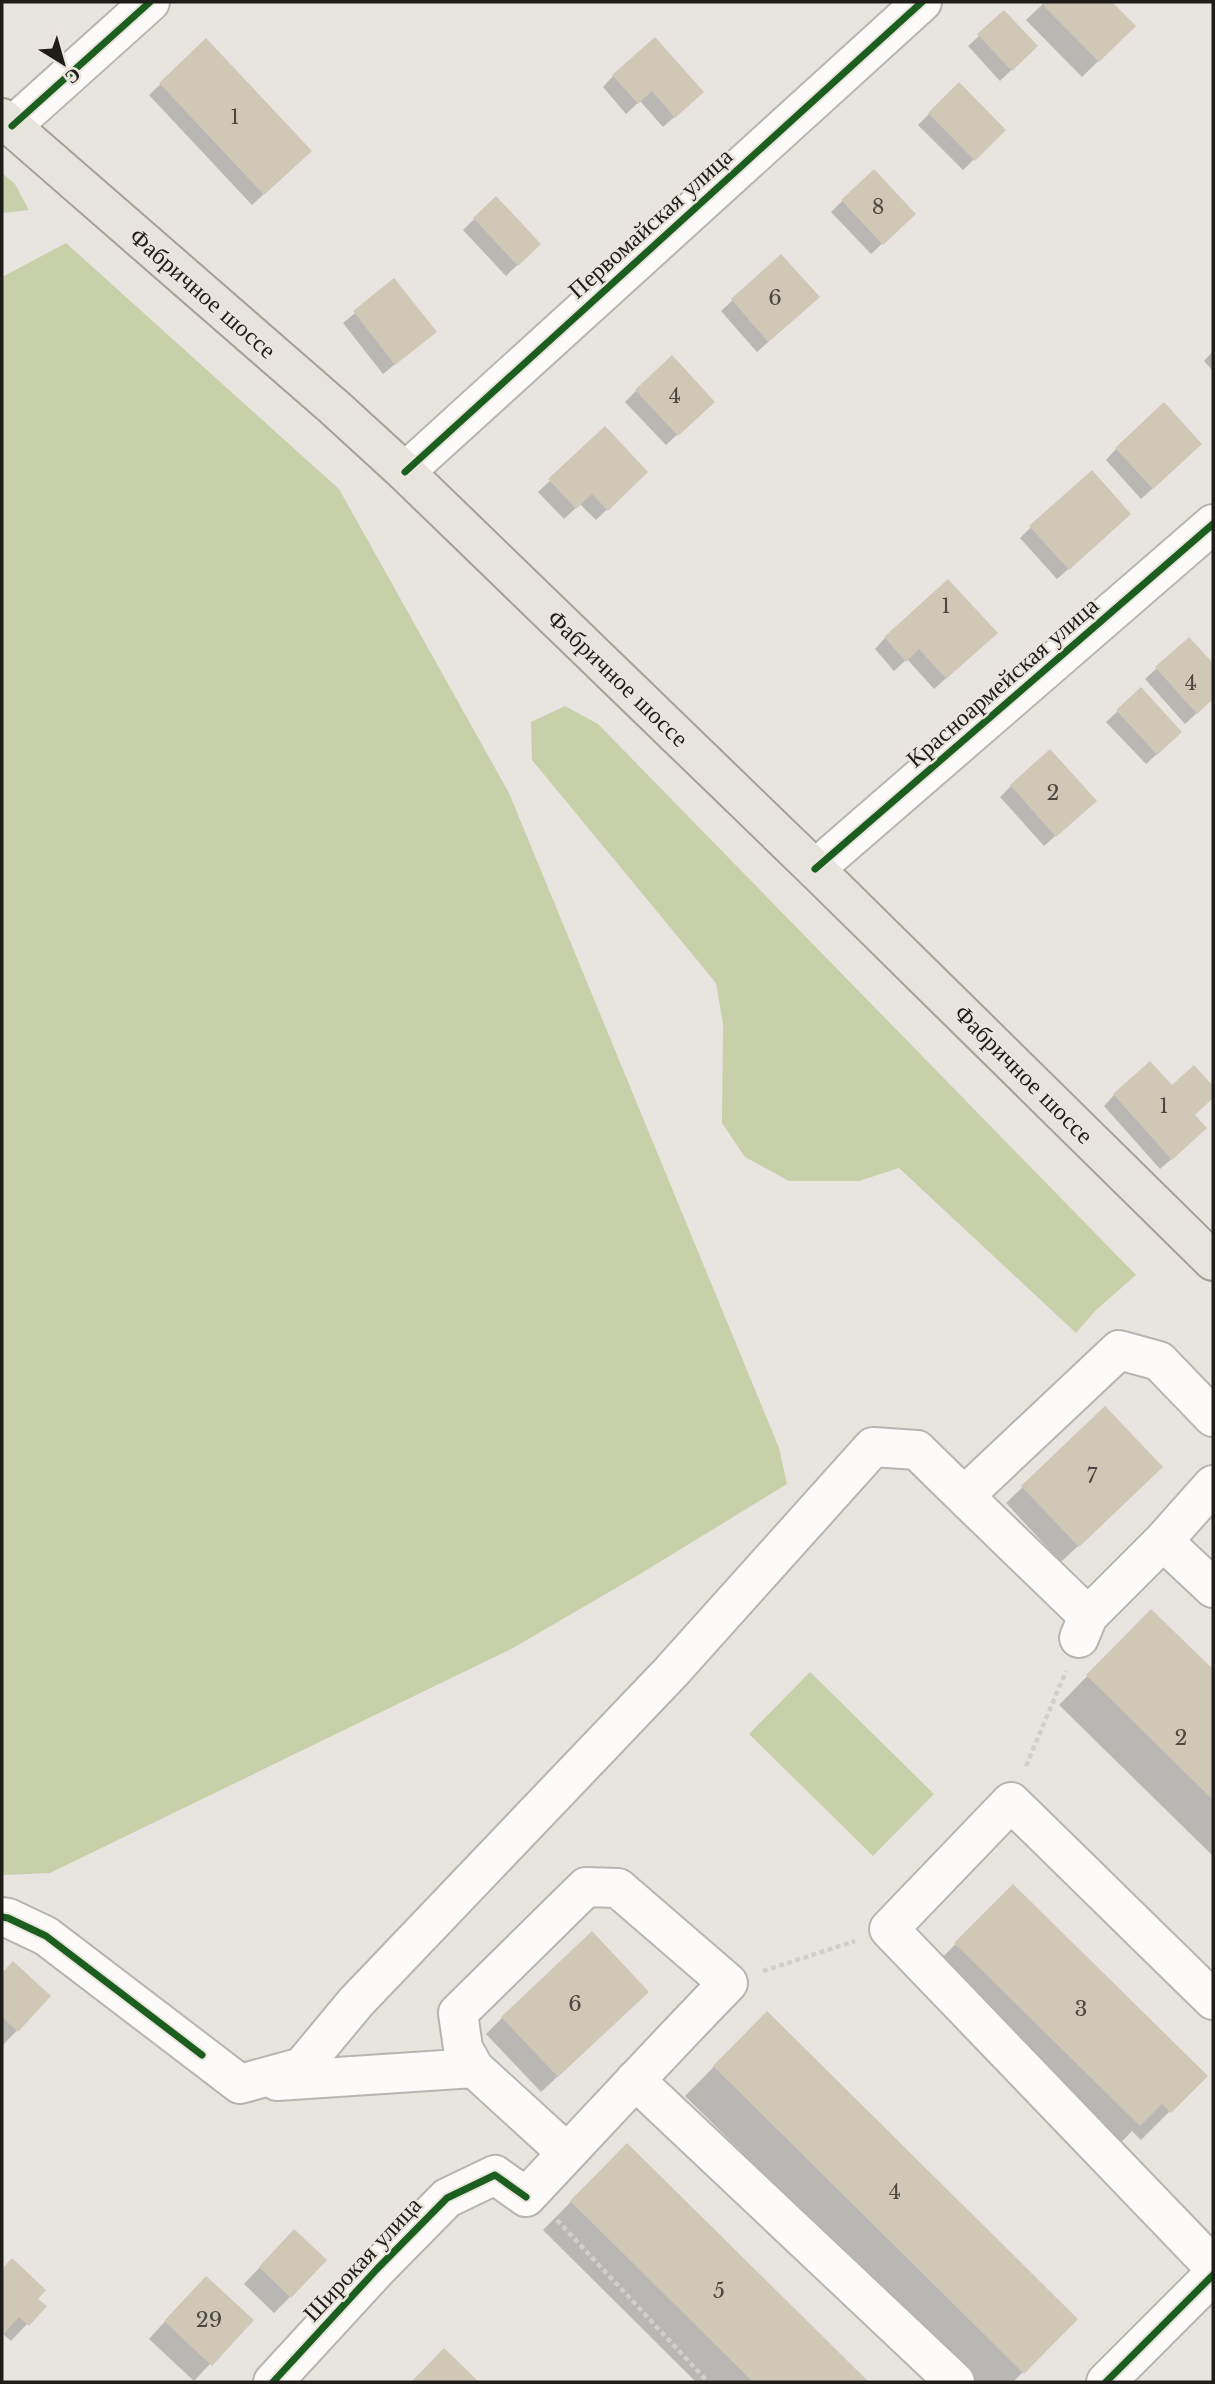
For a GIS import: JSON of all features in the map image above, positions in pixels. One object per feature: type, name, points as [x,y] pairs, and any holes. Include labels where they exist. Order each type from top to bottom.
[{"type":"main road","name":"Фабричное шоссе","points":[[7,122],[405,472],[1211,1254]]},
{"type":"street","points":[[7,122],[150,2]]},
{"type":"street","name":"Первомайская улица","points":[[405,472],[922,2]]},
{"type":"street","name":"Красноармейская улица","points":[[815,869],[1213,524]]},
{"type":"street","points":[[964,1496],[1119,1350],[1158,1362],[1213,1417]]},
{"type":"street","points":[[240,2084],[302,2067],[356,2002],[671,1672],[873,1447],[917,1450],[964,1496],[1084,1627],[1213,1485]]},
{"type":"street","points":[[1163,1541],[1213,1588]]},
{"type":"street","points":[[1213,2000],[1011,1802],[889,1929],[1213,2266]]},
{"type":"street","points":[[526,2197],[728,1983],[618,1888],[586,1887],[458,2013],[463,2048],[474,2068],[567,2153]]},
{"type":"street","points":[[2,1917],[46,1936],[240,2084],[474,2068]]},
{"type":"street","points":[[635,2080],[955,2382]]},
{"type":"street","name":"Широкая улица","points":[[273,2382],[447,2198],[495,2175],[526,2197]]},
{"type":"street","points":[[1106,2382],[1213,2275]]},
{"type":"path","points":[[1011,1802],[1084,1627]]},
{"type":"path","points":[[728,1983],[889,1929]]},
{"type":"path","points":[[526,2197],[552,2215],[708,2382]]},
{"type":"green space","points":[[2,173],[15,184],[29,210],[2,213]]},
{"type":"green space","points":[[66,243],[339,489],[509,793],[779,1448],[787,1484],[513,1648],[50,1873],[4,1875],[2,277]]},
{"type":"green space","points":[[565,706],[598,724],[1136,1275],[1096,1310],[1076,1333],[899,1168],[859,1181],[789,1181],[745,1157],[722,1123],[723,1024],[716,983],[532,760],[531,722]]},
{"type":"green space","points":[[810,1672],[934,1794],[873,1856],[749,1734]]},
{"type":"building","points":[[1040,2],[1116,2],[1114,4],[1136,26],[1099,62]]},
{"type":"building","points":[[1004,10],[1038,46],[1012,71],[977,34]]},
{"type":"building","points":[[655,37],[704,92],[675,118],[652,91],[638,104],[612,75]]},
{"type":"building","points":[[206,38],[312,151],[264,195],[159,83]]},
{"type":"building","points":[[959,82],[1006,130],[975,161],[928,113]]},
{"type":"building","points":[[874,169],[916,214],[883,245],[841,200]]},
{"type":"building","points":[[496,196],[541,244],[518,266],[473,218]]},
{"type":"building","points":[[781,254],[820,297],[768,342],[731,299]]},
{"type":"building","points":[[394,278],[437,332],[395,365],[353,311]]},
{"type":"building","points":[[672,355],[715,402],[678,436],[635,390]]},
{"type":"building","points":[[1164,402],[1202,444],[1153,489],[1115,448]]},
{"type":"building","points":[[605,426],[648,472],[608,511],[592,494],[576,509],[548,479]]},
{"type":"building","points":[[1092,470],[1131,514],[1069,570],[1029,526]]},
{"type":"building","points":[[948,579],[998,633],[946,679],[919,649],[906,662],[884,637]]},
{"type":"building","points":[[1189,637],[1213,663],[1213,699],[1197,714],[1155,667]]},
{"type":"building","points":[[1141,687],[1182,732],[1157,755],[1116,710]]},
{"type":"building","points":[[1050,749],[1097,801],[1056,837],[1010,785]]},
{"type":"building","points":[[1150,1061],[1172,1085],[1194,1065],[1213,1086],[1213,1098],[1195,1115],[1207,1128],[1172,1160],[1113,1094]]},
{"type":"building","points":[[1105,1406],[1163,1467],[1079,1547],[1021,1486]]},
{"type":"building","points":[[1151,1609],[1213,1669],[1213,1800],[1086,1675]]},
{"type":"building","points":[[1013,1884],[1208,2076],[1171,2113],[1162,2104],[1140,2126],[954,1943]]},
{"type":"building","points":[[592,1931],[649,1992],[558,2077],[501,2017]]},
{"type":"building","points":[[13,1961],[51,1996],[18,2032],[2,2017],[2,1973]]},
{"type":"building","points":[[767,2011],[1078,2319],[1024,2374],[713,2066]]},
{"type":"building","points":[[627,2143],[869,2382],[753,2382],[570,2201]]},
{"type":"building","points":[[294,2229],[327,2260],[291,2298],[259,2267]]},
{"type":"building","points":[[12,2258],[46,2290],[38,2299],[47,2306],[29,2326],[19,2317],[2,2336],[2,2269]]},
{"type":"building","points":[[206,2276],[254,2320],[212,2366],[164,2321]]},
{"type":"building","points":[[444,2348],[479,2382],[411,2382]]},
{"type":"cycle path","points":[[12,126],[150,2]]},
{"type":"cycle path","points":[[405,472],[922,2]]},
{"type":"cycle path","points":[[815,869],[1213,524]]},
{"type":"cycle path","points":[[2,1917],[46,1936],[202,2055]]},
{"type":"cycle path","points":[[273,2382],[447,2198],[495,2175],[526,2197]]},
{"type":"cycle path","points":[[1106,2382],[1213,2275]]}]
